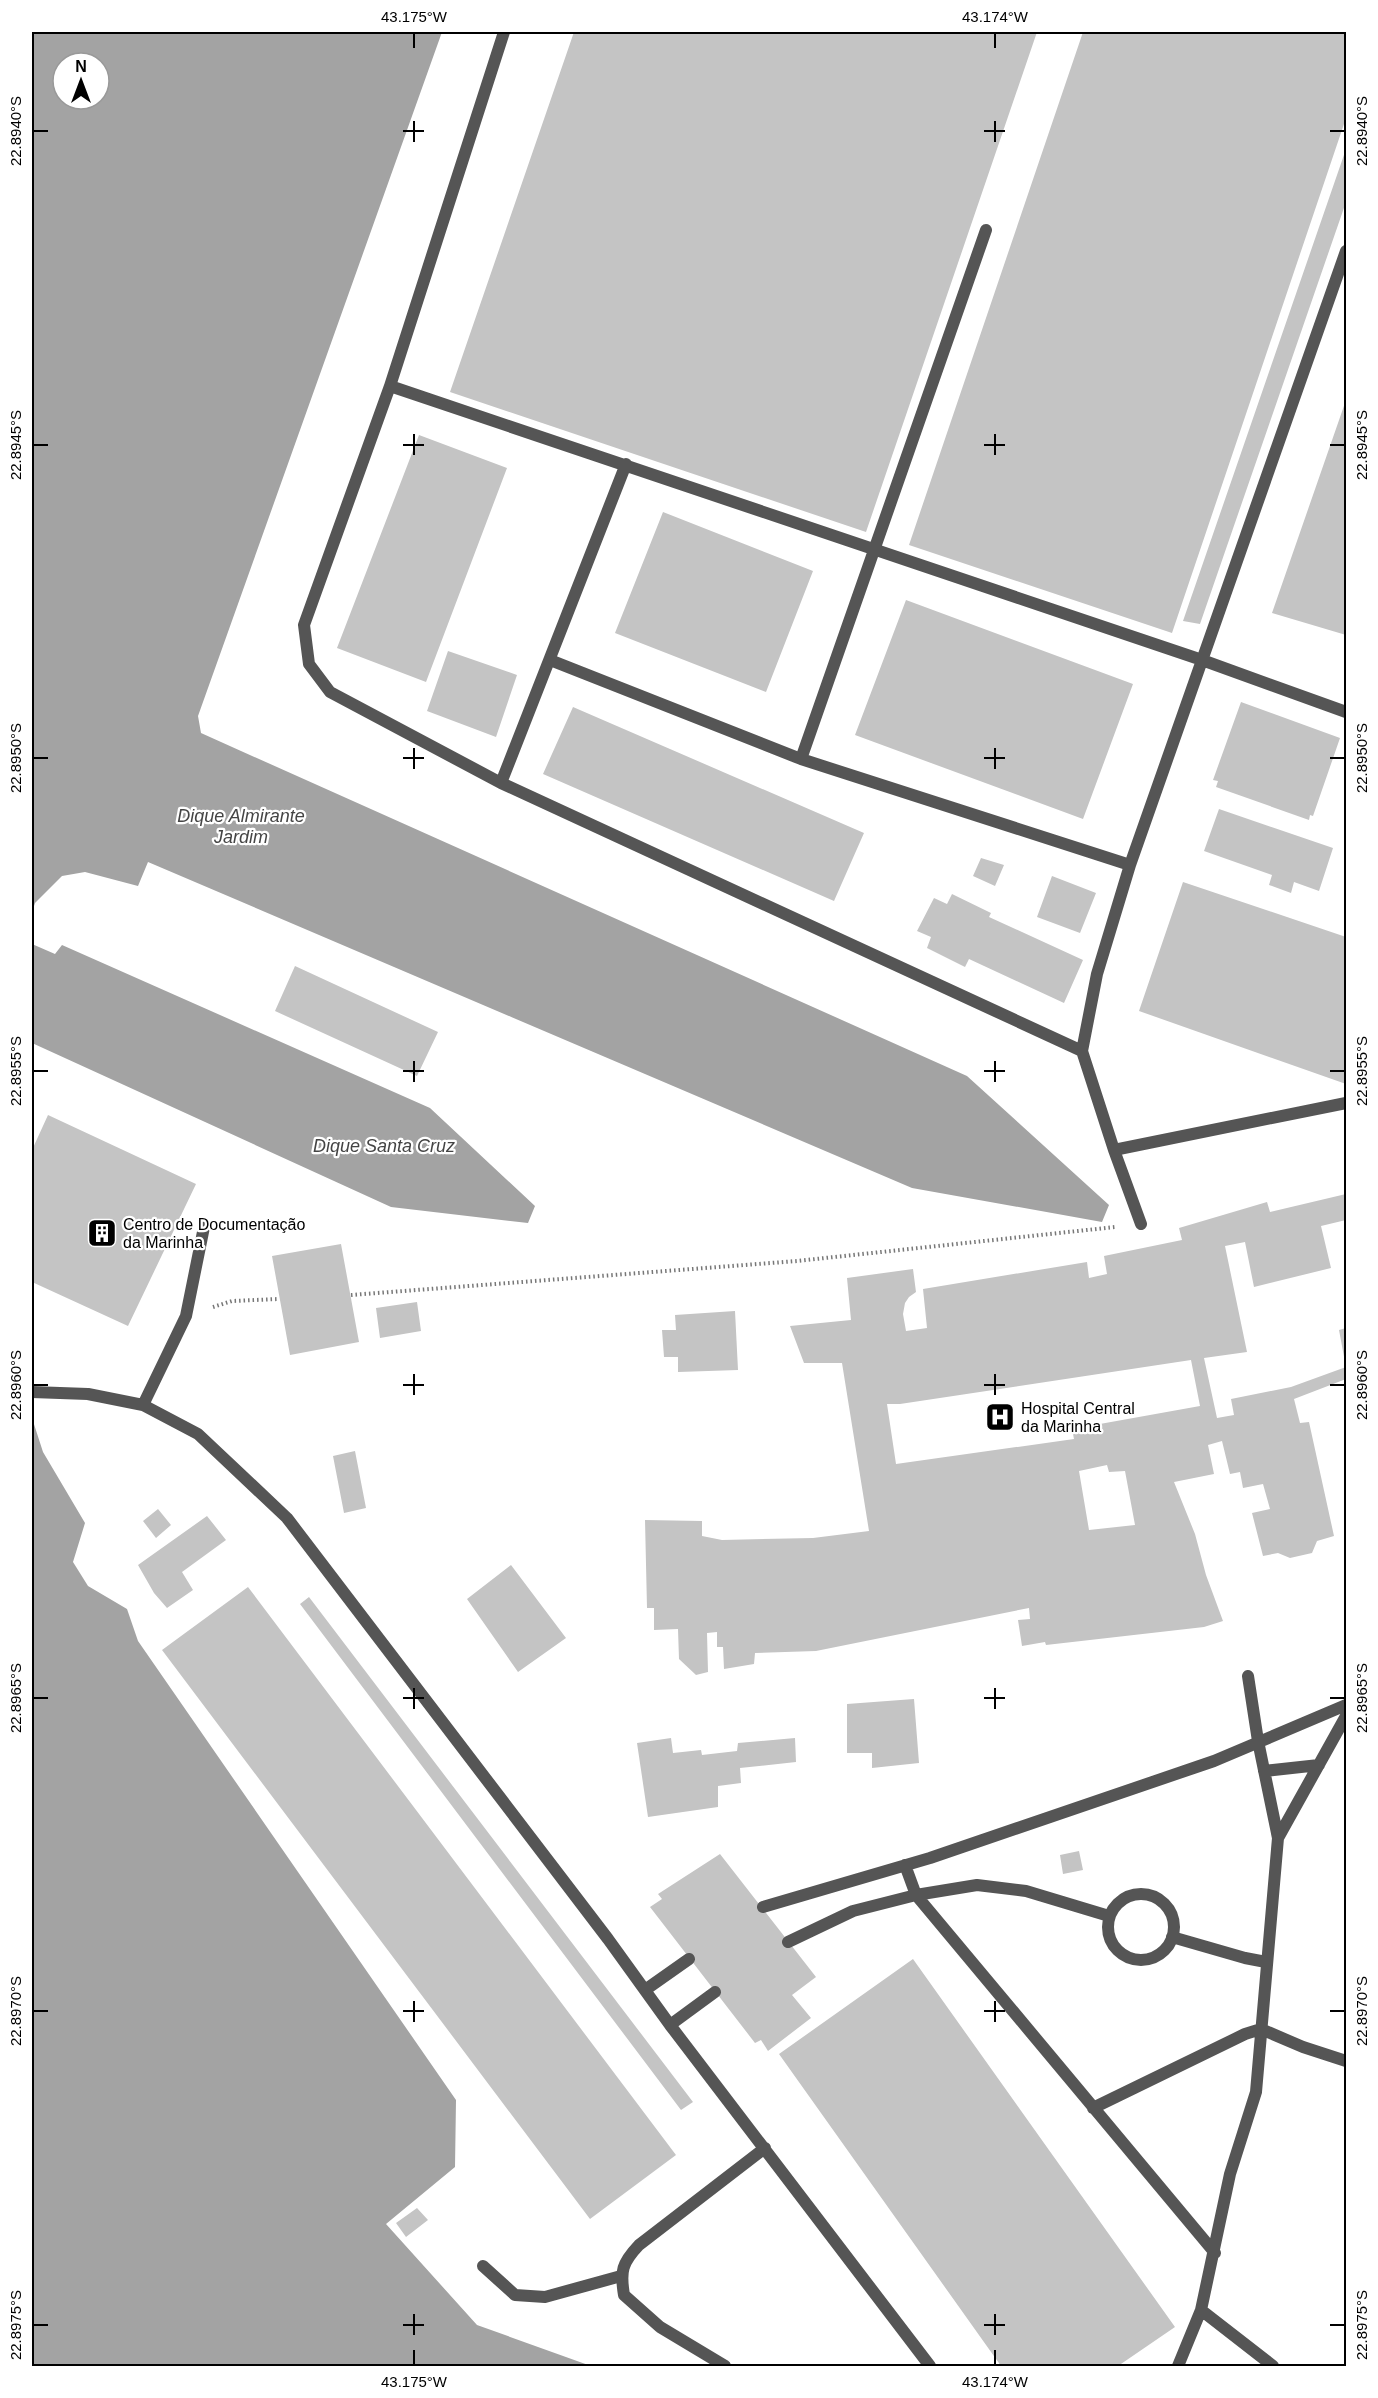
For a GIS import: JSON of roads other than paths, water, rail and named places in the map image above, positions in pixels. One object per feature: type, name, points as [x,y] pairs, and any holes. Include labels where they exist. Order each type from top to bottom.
[{"type":"lane","points":[[504,32],[390,386],[304,625],[309,664],[330,692],[501,783],[1082,1051]]},
{"type":"lane","points":[[801,759],[986,230]]},
{"type":"lane","points":[[1142,1224],[1114,1150],[1082,1051],[1097,974],[1130,865],[1347,251]]},
{"type":"lane","points":[[390,386],[1202,660],[1347,712]]},
{"type":"lane","points":[[501,783],[626,464]]},
{"type":"lane","points":[[550,660],[801,759],[1130,865]]},
{"type":"lane","points":[[1114,1150],[1347,1103]]},
{"type":"lane","points":[[143,1405],[186,1316],[204,1227]]},
{"type":"lane","points":[[34,1391],[88,1394],[143,1405],[198,1434],[287,1518],[930,2367]]},
{"type":"lane","points":[[1178,2367],[1201,2310],[1215,2253],[1230,2174],[1256,2092],[1278,1839],[1258,1741],[1248,1676]]},
{"type":"lane","points":[[763,1907],[904,1865],[1214,1761],[1347,1705]]},
{"type":"lane","points":[[1278,1839],[1347,1716]]},
{"type":"lane","points":[[1264,1771],[1319,1765]]},
{"type":"lane","points":[[904,1865],[916,1895],[1215,2253]]},
{"type":"lane","points":[[788,1942],[853,1911],[916,1895],[976,1886],[1026,1891],[1109,1916]]},
{"type":"lane","points":[[1134,1894],[1156,1897],[1172,1914],[1174,1926],[1172,1937],[1167,1947],[1158,1955],[1136,1959],[1125,1956],[1116,1949],[1107,1928],[1109,1916],[1123,1899],[1134,1894]]},
{"type":"lane","points":[[1172,1937],[1266,1962]]},
{"type":"lane","points":[[645,1990],[689,1959]]},
{"type":"lane","points":[[670,2025],[715,1992]]},
{"type":"lane","points":[[1093,2108],[1245,2034],[1261,2029],[1304,2047],[1347,2061]]},
{"type":"lane","points":[[725,2367],[660,2327],[624,2295],[621,2276],[626,2258],[639,2245],[765,2148]]},
{"type":"lane","points":[[483,2266],[515,2295],[544,2297],[621,2276]]},
{"type":"lane","points":[[1201,2310],[1273,2367]]},
{"type":"water","name":"Dique Almirante Jardim","points":[[32,32],[442,32],[198,716],[201,733],[967,1076],[1109,1205],[1102,1222],[912,1188],[148,862],[138,886],[85,872],[62,876],[35,903],[32,912]]},
{"type":"water","name":"Dique Santa Cruz","points":[[32,944],[55,954],[62,945],[430,1108],[535,1206],[528,1223],[391,1207],[32,1043]]},
{"type":"water","points":[[32,1418],[43,1452],[85,1523],[73,1562],[88,1586],[127,1609],[138,1641],[456,2100],[455,2167],[386,2224],[477,2325],[591,2366],[32,2366]]},
{"type":"place","name":"Centro de Documentação da Marinha","points":[[102,1233]]},
{"type":"place","name":"Hospital Central da Marinha","points":[[1000,1417]]}]
